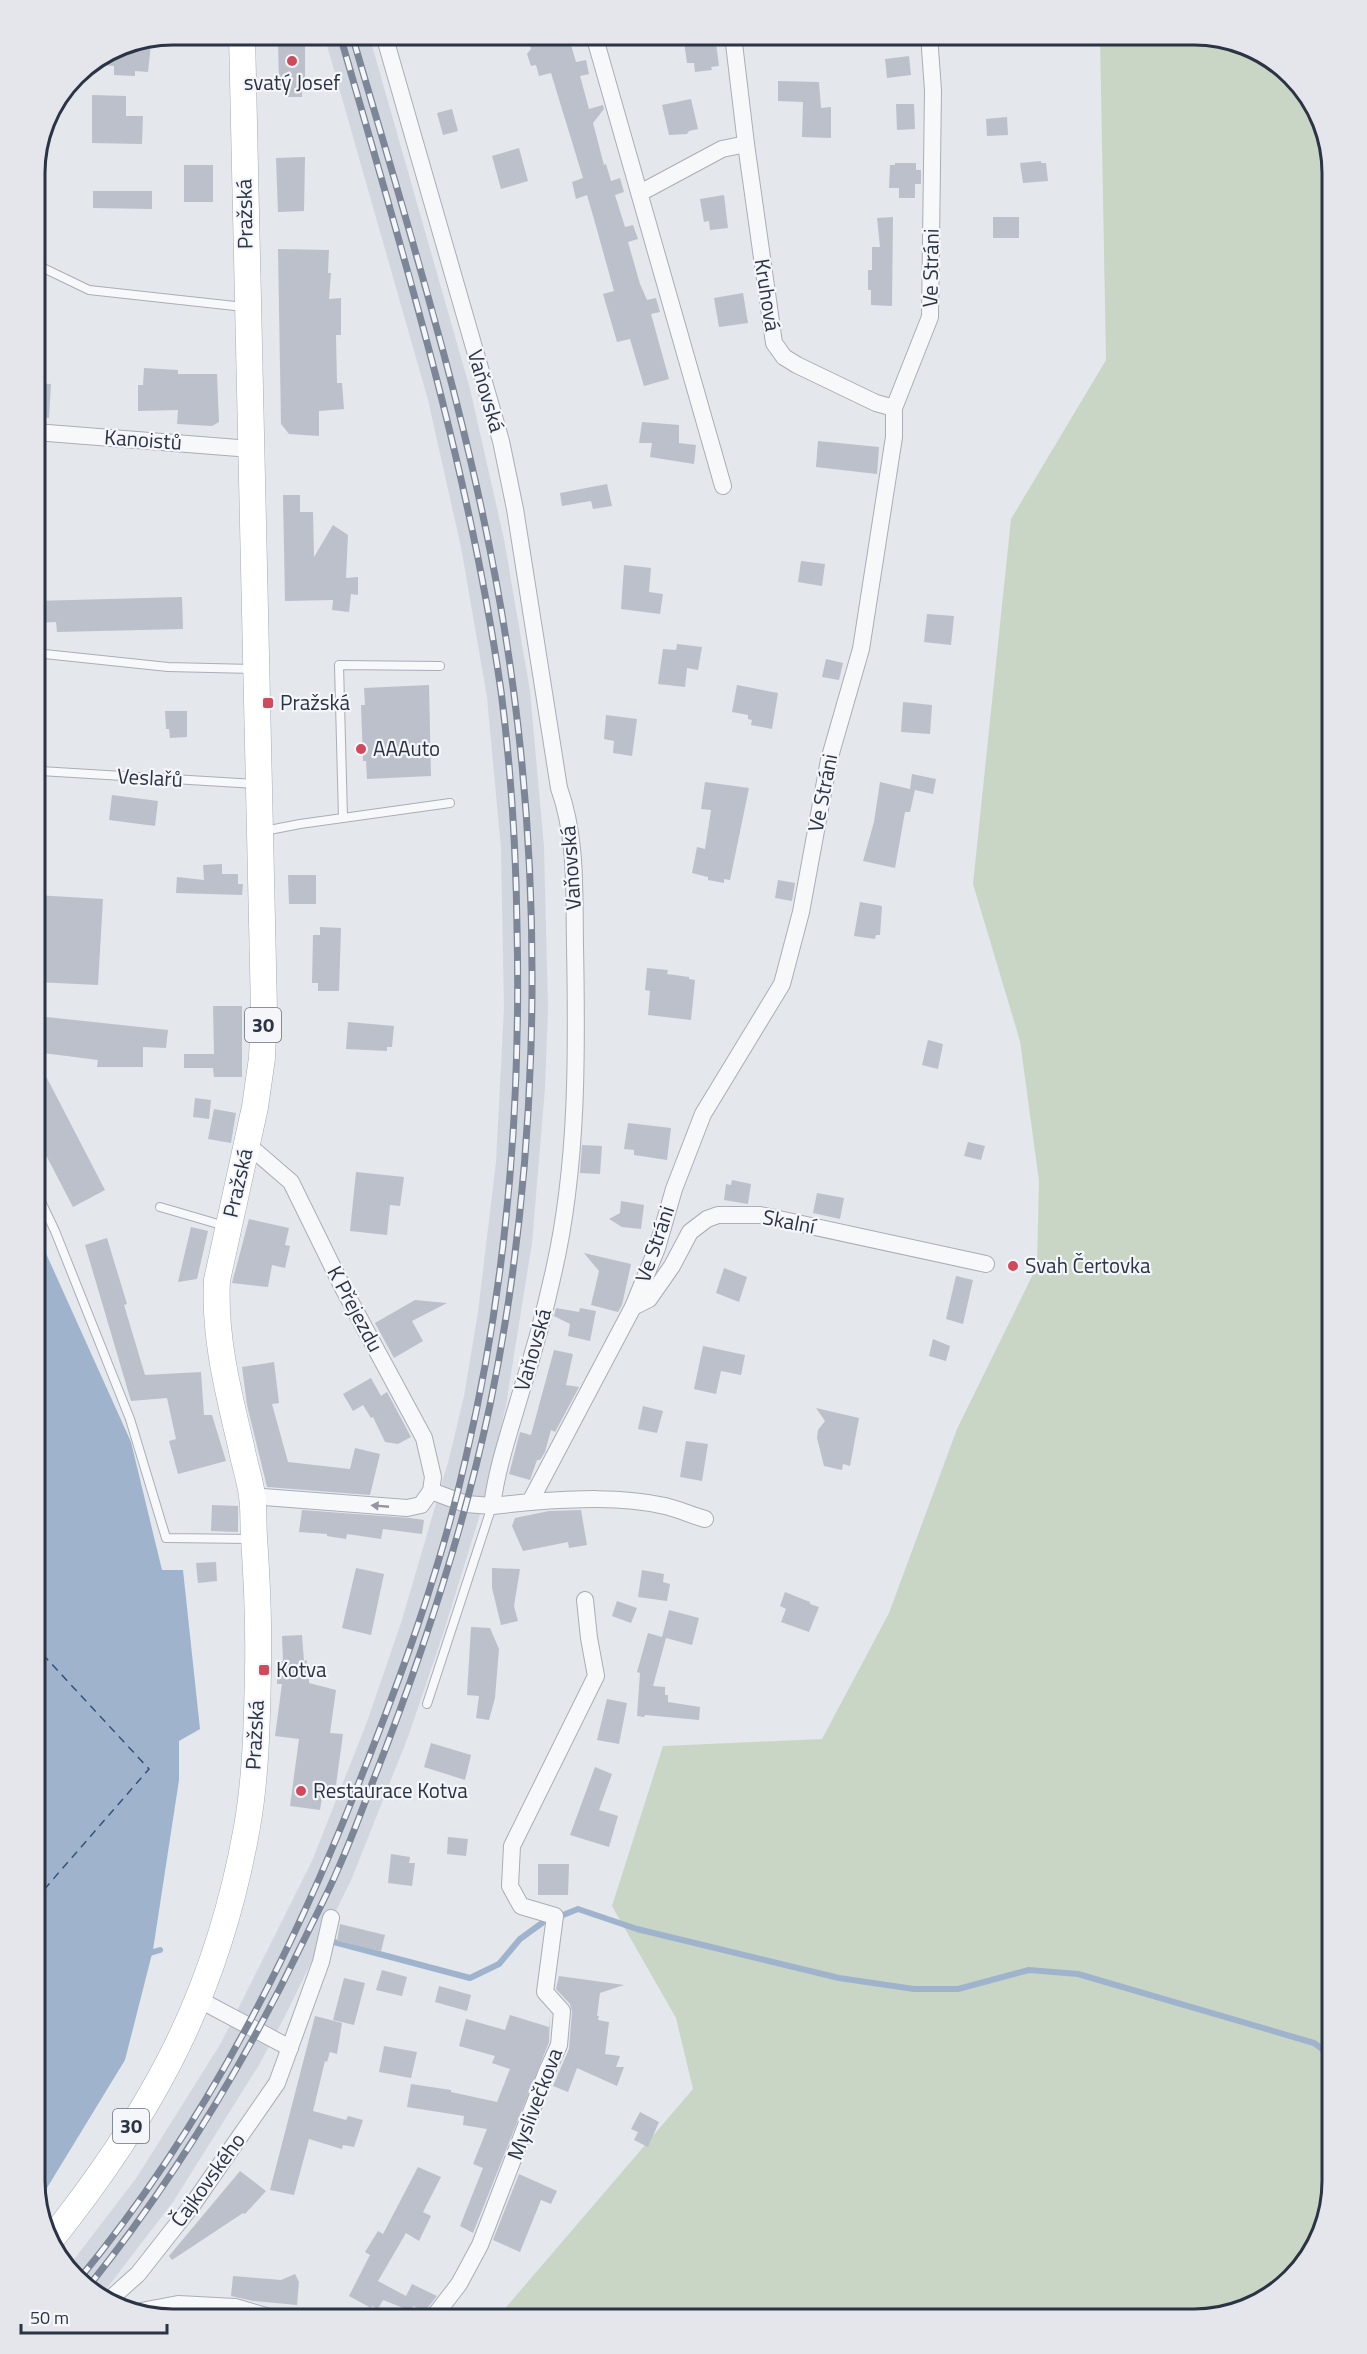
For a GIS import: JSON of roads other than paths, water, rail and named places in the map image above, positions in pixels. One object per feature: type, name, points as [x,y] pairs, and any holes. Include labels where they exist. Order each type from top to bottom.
[{"type":"main road","name":"Pražská","points":[[56,2232],[116,2150],[170,2060],[198,2000],[238,1871],[248,1826],[253,1784],[258,1653],[257,1572],[252,1496],[224,1374],[218,1321],[217,1280],[255,1107],[264,1010],[242,45]]},
{"type":"street","name":"Vaňovská","points":[[387,45],[501,441],[516,509],[559,788],[567,812],[574,857],[576,997],[574,1107],[568,1187],[555,1268],[536,1346],[495,1477],[492,1506]]},
{"type":"street","points":[[597,45],[723,486]]},
{"type":"street","name":"Kruhová","points":[[734,45],[774,343],[784,357],[797,365],[876,403],[894,408]]},
{"type":"street","name":"Ve Stráni","points":[[530,1502],[633,1307],[657,1248],[674,1189],[702,1114],[782,984],[801,912],[829,760],[861,649],[894,437],[894,408],[930,317],[933,90],[930,45]]},
{"type":"street","points":[[640,193],[722,149],[746,144]]},
{"type":"street","name":"Kanoistů","points":[[45,433],[251,449]]},
{"type":"street","name":"K Přejezdu","points":[[247,1144],[291,1182],[343,1288],[424,1438],[433,1477],[431,1491]]},
{"type":"street","name":"Skalní","points":[[633,1307],[649,1299],[672,1266],[690,1232],[707,1219],[718,1215],[760,1215],[986,1264]]},
{"type":"street","points":[[252,1496],[407,1508],[421,1505],[431,1491],[466,1504],[492,1506],[571,1499],[612,1500],[664,1506],[705,1519]]},
{"type":"street","name":"Myslivečkova","points":[[440,2309],[459,2284],[480,2245],[547,2071],[560,2045],[562,2011],[545,1992],[555,1916],[520,1906],[510,1886],[510,1876],[512,1846],[596,1676],[585,1600]]},
{"type":"street","name":"Čajkovského","points":[[115,2295],[138,2274],[193,2204],[277,2083],[321,1962],[331,1918]]},
{"type":"street","points":[[198,2000],[290,2048]]},
{"type":"street","points":[[157,2308],[178,2304],[242,2309]]},
{"type":"lane","points":[[45,269],[89,290],[248,307]]},
{"type":"lane","points":[[45,654],[168,666],[256,669]]},
{"type":"lane","points":[[343,818],[339,665],[440,666]]},
{"type":"lane","name":"Veslařů","points":[[45,771],[259,784]]},
{"type":"lane","points":[[260,832],[450,803]]},
{"type":"lane","points":[[160,1207],[228,1227]]},
{"type":"lane","points":[[45,1210],[130,1419],[166,1538],[254,1539]]},
{"type":"lane","name":"Vaňovská","points":[[427,1704],[492,1506]]},
{"type":"water","points":[[45,1251],[131,1442],[162,1570],[183,1570],[200,1729],[179,1741],[179,1780],[153,1950],[125,2060],[45,2191]]},
{"type":"waterway","points":[[563,1915],[578,1909],[637,1929],[839,1978],[914,1989],[958,1989],[1029,1970],[1078,1974],[1314,2043],[1322,2049]]},
{"type":"waterway","points":[[334,1942],[470,1978],[499,1964],[520,1939],[542,1923]]},
{"type":"waterway","points":[[147,1954],[160,1950]]},
{"type":"railway","points":[[84,2272],[123,2223],[201,2108],[269,1986],[328,1859],[402,1670],[444,1543],[480,1392],[501,1260],[513,1127],[518,994],[514,838],[501,691],[471,524],[432,360],[343,45]]},
{"type":"railway","points":[[93,2280],[178,2164],[231,2079],[279,1990],[325,1898],[347,1847],[391,1735],[454,1548],[490,1405],[506,1319],[518,1231],[531,1051],[532,960],[530,870],[524,781],[514,694],[501,610],[467,444],[423,279],[355,45]]},
{"type":"place","name":"svatý Josef","points":[[292,61]]},
{"type":"place","name":"Pražská","points":[[268,703]]},
{"type":"place","name":"AAAuto","points":[[361,749]]},
{"type":"place","name":"Svah Čertovka","points":[[1013,1266]]},
{"type":"place","name":"Kotva","points":[[264,1670]]},
{"type":"place","name":"Restaurace Kotva","points":[[301,1791]]}]
